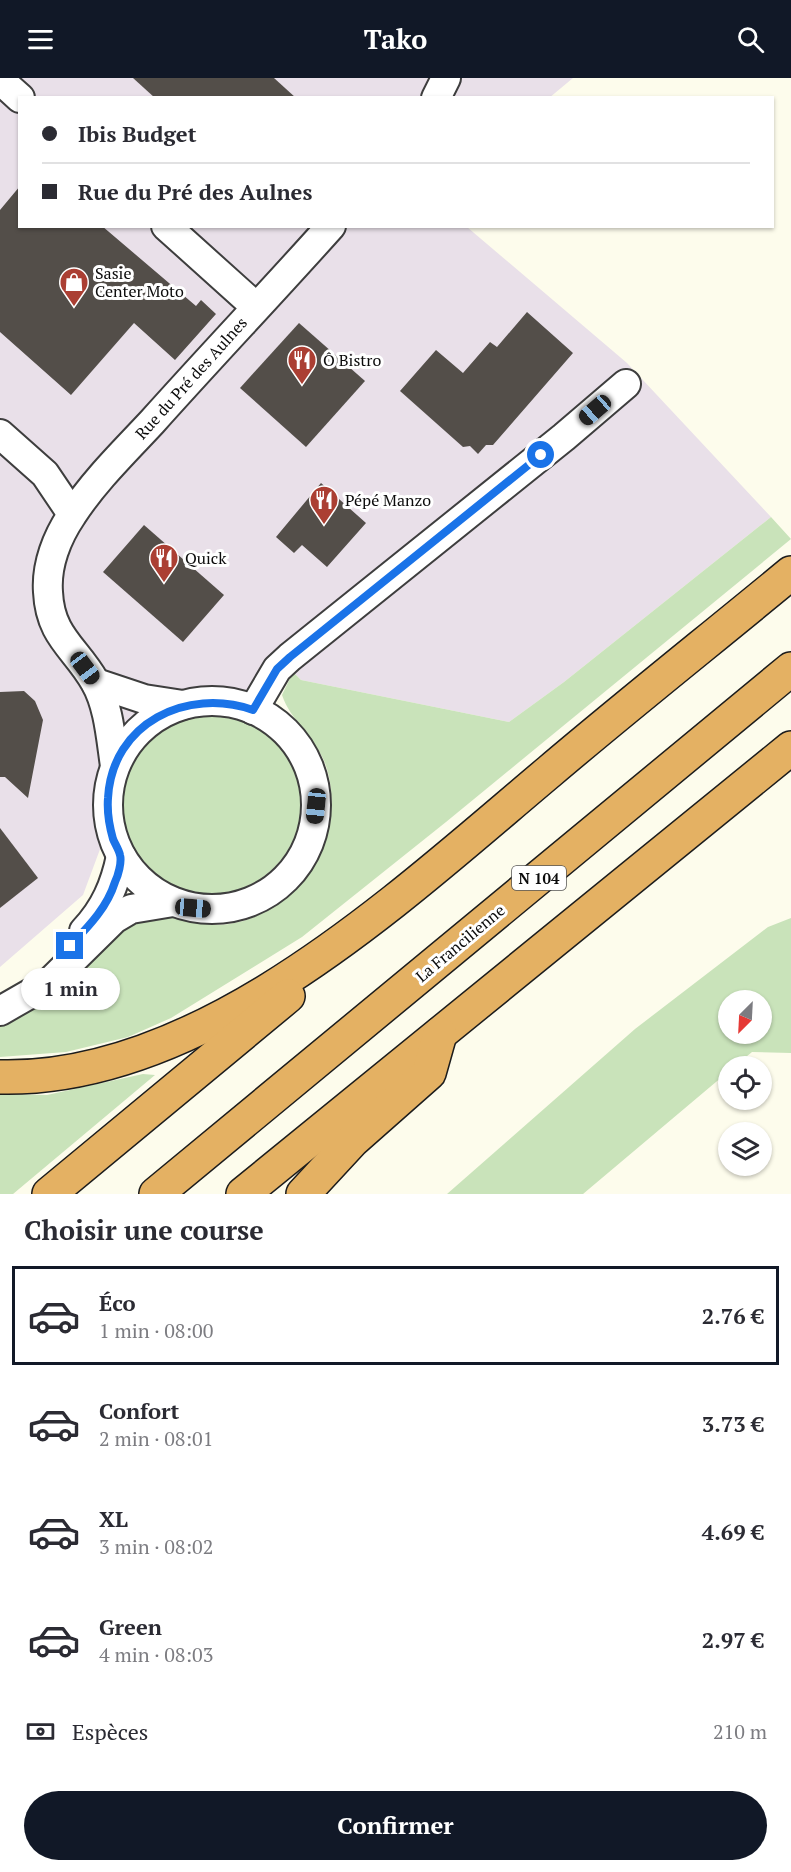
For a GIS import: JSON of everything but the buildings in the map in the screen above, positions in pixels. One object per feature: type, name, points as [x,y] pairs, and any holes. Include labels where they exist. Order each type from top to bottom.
[{"type":"highway","points":[[0,1077],[40,1076],[98,1067],[144,1053],[188,1035],[277,983],[399,897],[791,573]]},
{"type":"highway","name":"La Francilienne","points":[[156,1194],[791,669]]},
{"type":"highway","points":[[243,1194],[791,748]]},
{"type":"highway","points":[[49,1194],[361,936],[399,897]]},
{"type":"highway","points":[[303,1194],[352,1141],[429,1072],[440,1034]]},
{"type":"street","points":[[437,96],[446,78]]},
{"type":"street","points":[[0,80],[18,96]]},
{"type":"street","name":"Rue du Pré des Aulnes","points":[[115,766],[107,719],[96,683],[63,641],[52,617],[48,593],[48,571],[58,540],[72,514],[255,306],[168,228]]},
{"type":"street","points":[[255,306],[328,228]]},
{"type":"street","points":[[253,710],[277,669],[290,657],[564,437],[626,384]]},
{"type":"street","points":[[0,434],[45,474],[72,514]]},
{"type":"street","points":[[96,683],[144,699],[183,705]]},
{"type":"street","points":[[0,1011],[50,982],[114,919],[131,909],[173,902],[213,909],[252,901],[270,891],[286,878],[308,845],[316,806],[308,766],[286,732],[253,710],[224,702],[203,701],[183,705],[145,725],[122,751],[115,766],[108,797],[108,811],[114,841],[121,856],[143,884],[173,902]]},
{"type":"street","points":[[0,997],[24,985],[59,957],[93,922],[115,883],[121,856]]},
{"type":"shaded area","points":[[0,78],[573,78],[551,96],[18,96],[18,228],[468,228],[627,363],[771,517],[564,682],[509,722],[301,680],[293,672],[253,710],[224,702],[203,701],[183,705],[159,715],[133,737],[115,766],[108,797],[109,825],[83,895],[0,967]]},
{"type":"green space","points":[[771,517],[791,539],[302,937],[171,1018],[128,1037],[66,1052],[0,1057],[0,1025],[32,1010],[71,984],[130,922],[151,916],[218,925],[246,920],[271,908],[293,891],[310,870],[323,845],[330,818],[331,790],[321,754],[291,713],[282,695],[293,672],[301,680],[509,722],[564,682]]},
{"type":"green space","points":[[210,712],[245,719],[274,739],[294,768],[301,803],[294,838],[274,867],[245,887],[210,894],[175,887],[146,867],[126,838],[119,803],[126,768],[146,739],[175,719]]},
{"type":"green space","points":[[791,918],[791,1053],[752,1052],[747,1056],[718,1056],[718,1080],[583,1194],[447,1194],[635,1029],[768,927]]},
{"type":"green space","points":[[143,1074],[155,1075],[13,1194],[0,1194],[0,1094],[47,1095]]},
{"type":"place","name":"Sasie Center Moto","points":[[74,308]]},
{"type":"place","name":"Ô Bistro","points":[[302,386]]},
{"type":"place","name":"Pépé Manzo","points":[[324,526]]},
{"type":"place","name":"Quick","points":[[164,584]]},
{"type":"route","points":[[70,946],[103,908],[115,883],[121,856],[110,825],[108,797],[115,766],[122,751],[133,737],[159,715],[183,705],[203,701],[224,702],[253,710],[277,669],[290,657],[541,455]]}]
